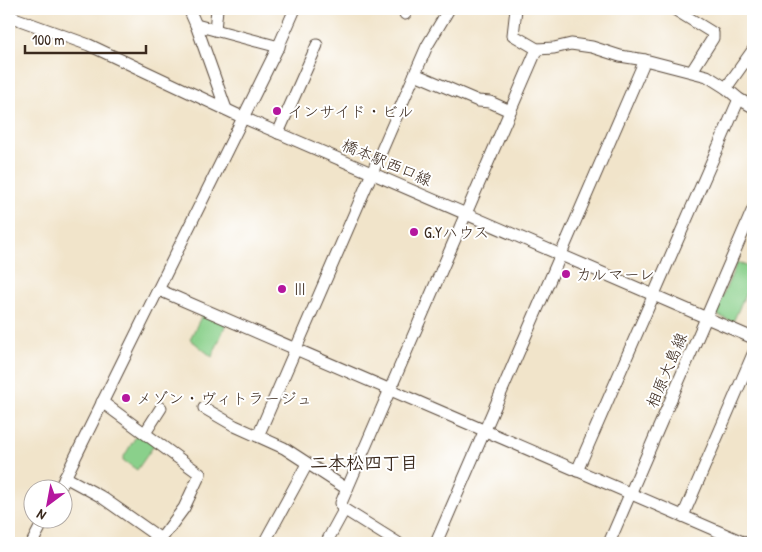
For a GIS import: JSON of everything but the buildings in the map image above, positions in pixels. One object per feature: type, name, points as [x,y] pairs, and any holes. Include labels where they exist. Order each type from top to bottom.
[{"type":"street","points":[[189,9],[226,109]]},
{"type":"street","points":[[215,30],[217,9]]},
{"type":"street","points":[[64,480],[244,118],[295,9]]},
{"type":"street","points":[[258,436],[431,37],[449,9]]},
{"type":"street","points":[[516,9],[513,35],[537,49],[571,44],[707,76],[753,107]]},
{"type":"street","points":[[682,11],[712,31],[714,36],[692,72]]},
{"type":"street","name":"橋本駅西口線","points":[[9,16],[90,45],[244,118],[753,338]]},
{"type":"street","points":[[196,25],[278,47]]},
{"type":"street","points":[[278,133],[317,45]]},
{"type":"street","points":[[398,543],[344,510],[341,503],[537,49]]},
{"type":"street","points":[[726,88],[753,50]]},
{"type":"street","points":[[436,543],[645,60]]},
{"type":"street","points":[[415,74],[478,101],[490,102],[510,111]]},
{"type":"street","points":[[578,471],[739,99]]},
{"type":"street","name":"相原大島線","points":[[609,543],[753,209]]},
{"type":"street","points":[[159,290],[745,543]]},
{"type":"street","points":[[683,516],[753,354]]},
{"type":"street","points":[[65,477],[100,496],[160,541],[184,508],[200,474],[102,402]]},
{"type":"street","points":[[145,433],[161,408]]},
{"type":"street","points":[[204,408],[235,426],[284,448],[347,489]]},
{"type":"street","points":[[264,543],[307,464]]},
{"type":"street","points":[[326,543],[344,510]]},
{"type":"street","points":[[32,543],[39,530]]},
{"type":"green space","points":[[737,262],[753,269],[753,277],[733,322],[715,314]]},
{"type":"green space","points":[[203,313],[226,324],[212,357],[190,339]]},
{"type":"green space","points":[[138,433],[155,444],[137,470],[123,460],[123,458]]},
{"type":"place","name":"インサイド・ビル","points":[[277,111]]},
{"type":"place","name":"G.Yハウス","points":[[414,232]]},
{"type":"place","name":"カルマーレ","points":[[566,274]]},
{"type":"place","name":"Ⅲ","points":[[282,289]]},
{"type":"place","name":"メゾン・ヴィトラージュ","points":[[126,398]]},
{"type":"district","name":"二本松四丁目","points":[[364,462]]}]
